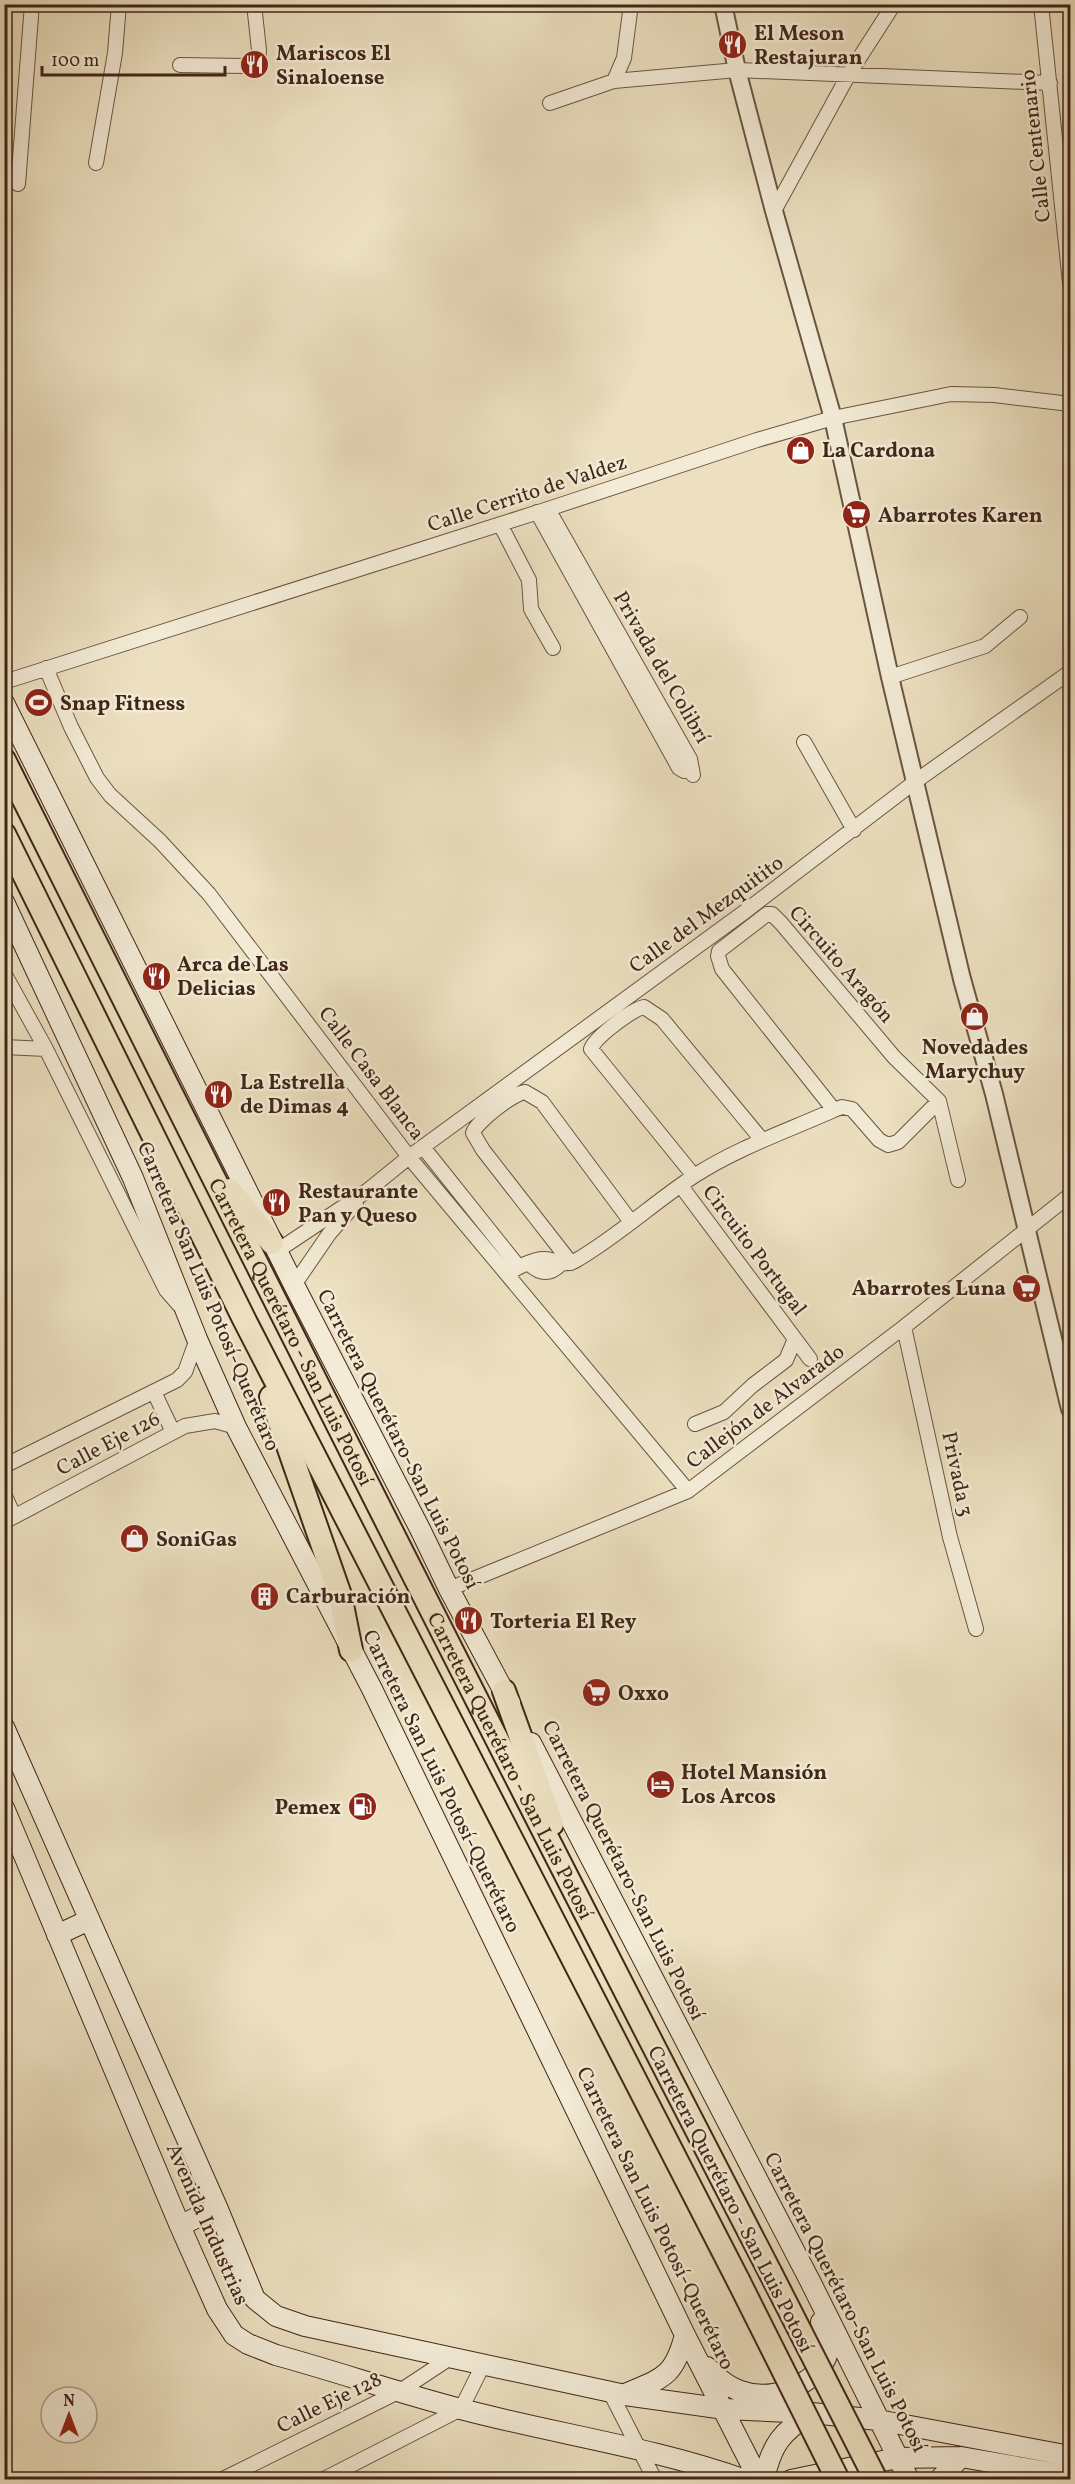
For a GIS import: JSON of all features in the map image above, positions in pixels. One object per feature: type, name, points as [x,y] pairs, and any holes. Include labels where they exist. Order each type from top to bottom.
[{"type":"highway","name":"Carretera Querétaro - San Luis Potosí","points":[[4,760],[586,1918],[876,2480]]},
{"type":"highway","name":"Carretera Querétaro - San Luis Potosí","points":[[4,834],[244,1319],[738,2280],[838,2480]]},
{"type":"highway","points":[[4,856],[39,902]]},
{"type":"highway","points":[[203,1158],[275,1247]]},
{"type":"highway","points":[[244,1319],[340,1595],[351,1650]]},
{"type":"highway","points":[[504,1691],[586,1918]]},
{"type":"main road","name":"Carretera Querétaro-San Luis Potosí","points":[[4,703],[294,1285],[449,1589],[810,2281],[909,2480]]},
{"type":"main road","name":"Carretera San Luis Potosí-Querétaro","points":[[4,902],[133,1178],[197,1339],[236,1426],[351,1650],[686,2335],[762,2480]]},
{"type":"main road","name":"Avenida Industrias","points":[[4,1727],[217,2207],[255,2299],[276,2316],[305,2326],[617,2393],[724,2409],[812,2413],[878,2420],[1071,2456]]},
{"type":"main road","name":"Avenida Industrias","points":[[4,1808],[180,2226],[217,2309],[234,2335],[248,2344],[276,2355],[461,2409],[640,2449],[707,2466],[745,2480]]},
{"type":"main road","points":[[57,1935],[89,1920]]},
{"type":"main road","points":[[180,2226],[217,2207]]},
{"type":"main road","points":[[697,2356],[723,2382],[742,2392],[775,2394],[812,2377],[827,2357],[827,2342],[810,2281]]},
{"type":"main road","points":[[617,2393],[659,2379],[670,2371],[679,2359],[686,2335]]},
{"type":"main road","points":[[762,2480],[773,2448],[791,2426],[812,2413]]},
{"type":"main road","points":[[939,2480],[961,2457]]},
{"type":"main road","points":[[791,2480],[897,2458],[961,2457],[1071,2476]]},
{"type":"street","points":[[18,184],[32,4]]},
{"type":"street","points":[[96,164],[115,53],[119,4]]},
{"type":"street","points":[[180,65],[245,66],[258,61],[254,4]]},
{"type":"street","points":[[614,81],[624,58],[631,4]]},
{"type":"street","points":[[723,4],[737,70],[832,418],[890,677],[962,979],[987,1063],[1069,1398]]},
{"type":"street","points":[[774,210],[849,74],[894,4]]},
{"type":"street","name":"Calle Centenario","points":[[1041,4],[1050,82],[1064,156],[1071,284]]},
{"type":"street","points":[[550,104],[614,81],[737,70],[1050,82]]},
{"type":"street","name":"Calle Cerrito de Valdez","points":[[4,682],[543,511],[757,440],[832,418],[951,394],[994,395],[1071,404]]},
{"type":"street","name":"Privada del Colibrí","points":[[543,511],[665,729],[679,768],[691,772]]},
{"type":"street","points":[[500,524],[529,580],[531,609],[553,648]]},
{"type":"street","points":[[890,677],[985,646],[1020,617]]},
{"type":"street","name":"Calle Casa Blanca","points":[[46,668],[71,727],[97,778],[209,894],[409,1157],[518,1268],[688,1491]]},
{"type":"street","name":"Calle del Mezquitito","points":[[275,1247],[367,1191],[409,1157],[916,782],[1071,672]]},
{"type":"street","points":[[804,742],[854,830]]},
{"type":"street","name":"Circuito Aragón","points":[[834,1110],[722,969],[718,956],[723,948],[767,914],[772,914],[781,923],[894,1057],[939,1101]]},
{"type":"street","points":[[4,973],[46,1049],[166,1290],[187,1313]]},
{"type":"street","points":[[694,1176],[591,1048],[596,1040],[635,1010],[644,1007],[662,1019],[762,1140]]},
{"type":"street","points":[[4,1047],[46,1049]]},
{"type":"street","points":[[566,1264],[483,1150],[473,1132],[478,1124],[517,1094],[525,1092],[542,1102],[631,1222]]},
{"type":"street","points":[[423,1147],[518,1268],[538,1259],[566,1264],[604,1244],[694,1176],[762,1140],[842,1107],[852,1108],[879,1140],[888,1145],[898,1142],[939,1101]]},
{"type":"street","points":[[939,1101],[958,1180]]},
{"type":"street","name":"Circuito Portugal","points":[[681,1186],[810,1359]]},
{"type":"street","name":"Calle del Mezquitito","points":[[294,1285],[329,1234],[367,1191]]},
{"type":"street","name":"Callejón de Alvarado","points":[[449,1589],[688,1491],[904,1327],[1071,1195]]},
{"type":"street","name":"Privada 3","points":[[904,1327],[950,1537],[976,1629]]},
{"type":"street","name":"Calle Eje 126","points":[[4,1466],[177,1380],[185,1372],[197,1339]]},
{"type":"street","name":"Circuito Portugal","points":[[695,1424],[724,1412],[753,1385],[786,1360],[795,1339]]},
{"type":"street","points":[[153,1392],[173,1432]]},
{"type":"street","name":"Calle Eje 126","points":[[9,1519],[184,1426],[215,1421],[236,1426]]},
{"type":"street","points":[[4,1494],[9,1519]]},
{"type":"street","name":"Calle Eje 128","points":[[221,2480],[400,2391],[453,2356]]},
{"type":"street","points":[[322,2480],[461,2409],[484,2363]]},
{"type":"street","points":[[617,2393],[655,2480]]},
{"type":"place","name":"El Meson Restajuran","points":[[733,45]]},
{"type":"place","name":"Mariscos El Sinaloense","points":[[255,65]]},
{"type":"place","name":"La Cardona","points":[[801,450]]},
{"type":"place","name":"Abarrotes Karen","points":[[857,515]]},
{"type":"place","name":"Snap Fitness","points":[[39,703]]},
{"type":"place","name":"Arca de Las Delicias","points":[[156,976]]},
{"type":"place","name":"Novedades Marychuy","points":[[975,1016]]},
{"type":"place","name":"La Estrella de Dimas 4","points":[[219,1094]]},
{"type":"place","name":"Restaurante Pan y Queso","points":[[277,1203]]},
{"type":"place","name":"Abarrotes Luna","points":[[1027,1288]]},
{"type":"place","name":"SoniGas","points":[[135,1539]]},
{"type":"place","name":"Carburación","points":[[265,1596]]},
{"type":"place","name":"Torteria El Rey","points":[[469,1621]]},
{"type":"place","name":"Oxxo","points":[[597,1693]]},
{"type":"place","name":"Hotel Mansión Los Arcos","points":[[660,1784]]},
{"type":"place","name":"Pemex","points":[[362,1807]]}]
